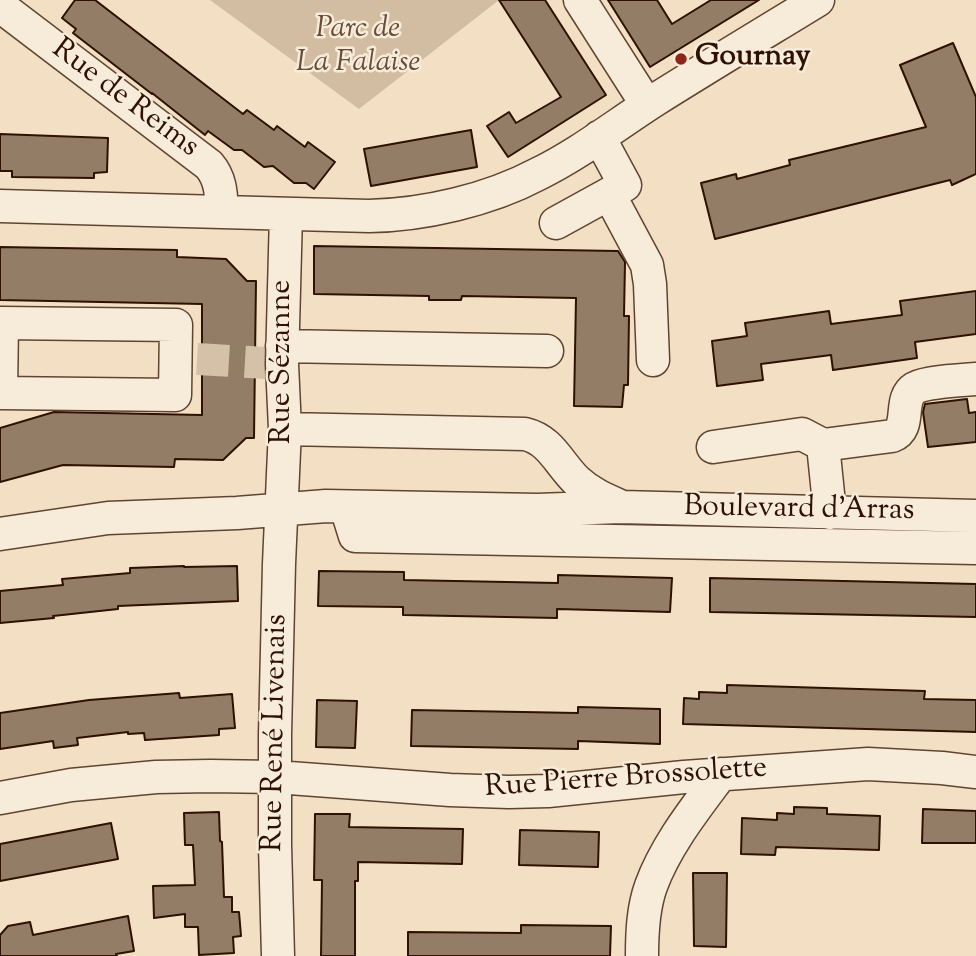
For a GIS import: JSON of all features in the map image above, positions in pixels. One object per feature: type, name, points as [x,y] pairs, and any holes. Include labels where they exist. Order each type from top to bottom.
[{"type":"street","points":[[580,0],[647,105]]},
{"type":"street","points":[[0,206],[387,216],[433,209],[520,183],[552,167],[818,0]]},
{"type":"street","name":"Rue de Reims","points":[[0,6],[209,165],[219,181],[222,211]]},
{"type":"street","points":[[556,223],[625,185],[599,137]]},
{"type":"street","points":[[609,194],[647,265],[653,360]]},
{"type":"street","name":"Rue Sézanne","points":[[282,509],[285,429],[277,357],[286,214]]},
{"type":"street","points":[[2,324],[176,325],[186,359],[175,395],[1,393],[2,324]]},
{"type":"street","points":[[277,357],[547,351]]},
{"type":"street","points":[[713,447],[802,434],[823,445],[892,436],[898,434],[903,424],[907,400],[914,389],[929,384],[976,379]]},
{"type":"street","points":[[285,429],[525,434],[542,440],[584,488],[621,507]]},
{"type":"street","points":[[823,445],[830,513]]},
{"type":"street","points":[[537,510],[545,506],[556,492],[558,479],[555,456]]},
{"type":"street","name":"Boulevard d'Arras","points":[[0,534],[108,518],[326,506],[537,510],[621,507],[976,516]]},
{"type":"street","points":[[346,507],[355,536],[976,548]]},
{"type":"street","name":"Rue René Livenais","points":[[278,956],[275,845],[282,509]]},
{"type":"street","name":"Rue Pierre Brossolette","points":[[0,798],[71,785],[156,777],[276,777],[509,792],[868,764],[976,772]]},
{"type":"street","points":[[642,956],[645,913],[656,874],[681,830],[720,774]]},
{"type":"green space","name":"Parc de La Falaise","points":[[210,0],[499,0],[359,109]]},
{"type":"building","points":[[75,0],[95,0],[243,114],[247,110],[274,130],[277,126],[305,147],[308,142],[335,162],[314,189],[306,183],[294,183],[273,166],[264,167],[242,150],[234,150],[208,131],[205,135],[73,33],[76,29],[62,18]]},
{"type":"building","points":[[499,0],[545,0],[606,95],[508,157],[487,126],[509,112],[516,123],[561,97]]},
{"type":"building","points":[[608,0],[657,0],[672,24],[711,0],[759,0],[650,67]]},
{"type":"building","points":[[953,43],[976,97],[976,174],[952,185],[950,180],[715,239],[701,183],[736,174],[737,179],[790,165],[789,160],[926,127],[900,65]]},
{"type":"building","points":[[471,130],[477,167],[371,186],[364,149]]},
{"type":"building","points":[[0,134],[108,138],[107,172],[94,173],[94,178],[12,177],[12,171],[0,171]]},
{"type":"building","points":[[314,246],[618,251],[625,262],[624,316],[629,316],[628,385],[624,385],[622,407],[574,406],[576,298],[462,296],[461,300],[429,300],[429,296],[314,294]]},
{"type":"building","points":[[0,247],[177,250],[177,257],[226,259],[247,281],[256,281],[254,438],[246,438],[223,460],[175,459],[174,467],[63,465],[0,482],[0,428],[54,412],[202,415],[202,304],[0,300]]},
{"type":"building","points":[[976,291],[976,334],[915,342],[917,358],[833,370],[831,355],[761,364],[763,380],[717,386],[712,341],[747,336],[745,323],[829,311],[831,324],[902,315],[900,301]]},
{"type":"building","points":[[967,399],[969,413],[976,412],[976,442],[928,447],[923,412],[925,404]]},
{"type":"building","points":[[237,566],[238,601],[118,606],[118,609],[0,623],[0,591],[63,585],[62,579],[130,573],[130,568]]},
{"type":"building","points":[[319,571],[404,572],[404,580],[558,583],[558,575],[672,578],[670,612],[557,609],[557,618],[403,615],[403,607],[318,606]]},
{"type":"building","points":[[710,578],[976,584],[976,617],[710,612]]},
{"type":"building","points":[[727,685],[925,691],[924,699],[976,700],[976,732],[683,724],[684,698],[699,699],[699,692],[727,693]]},
{"type":"building","points":[[179,693],[180,698],[232,694],[235,728],[219,729],[219,735],[145,740],[144,733],[128,732],[77,738],[78,745],[54,748],[53,741],[0,749],[0,713],[89,700]]},
{"type":"building","points":[[317,700],[357,701],[355,748],[316,747]]},
{"type":"building","points":[[578,707],[660,709],[660,744],[578,741],[578,749],[411,746],[412,710],[578,713]]},
{"type":"building","points":[[794,807],[827,808],[827,814],[880,816],[879,850],[776,847],[775,855],[741,854],[742,818],[777,820],[777,813],[794,814]]},
{"type":"building","points":[[923,809],[976,811],[976,843],[922,843]]},
{"type":"building","points":[[219,812],[224,897],[232,897],[232,912],[239,912],[241,936],[233,937],[234,953],[199,955],[198,927],[185,927],[185,914],[154,918],[153,886],[195,885],[193,845],[185,845],[184,813]]},
{"type":"building","points":[[315,814],[350,814],[349,827],[463,829],[462,864],[358,862],[358,881],[355,881],[355,956],[321,956],[322,880],[314,880]]},
{"type":"building","points":[[111,823],[118,859],[0,881],[0,844]]},
{"type":"building","points":[[520,830],[599,832],[598,867],[519,865]]},
{"type":"building","points":[[693,873],[727,873],[726,947],[694,946]]},
{"type":"building","points":[[128,916],[134,951],[116,954],[117,956],[0,956],[0,935],[8,926],[30,922],[33,935]]},
{"type":"building","points":[[521,925],[611,926],[610,956],[408,956],[408,932],[521,933]]},
{"type":"tunnel","points":[[197,359],[266,363]]},
{"type":"place","name":"Gournay","points":[[681,59]]}]
